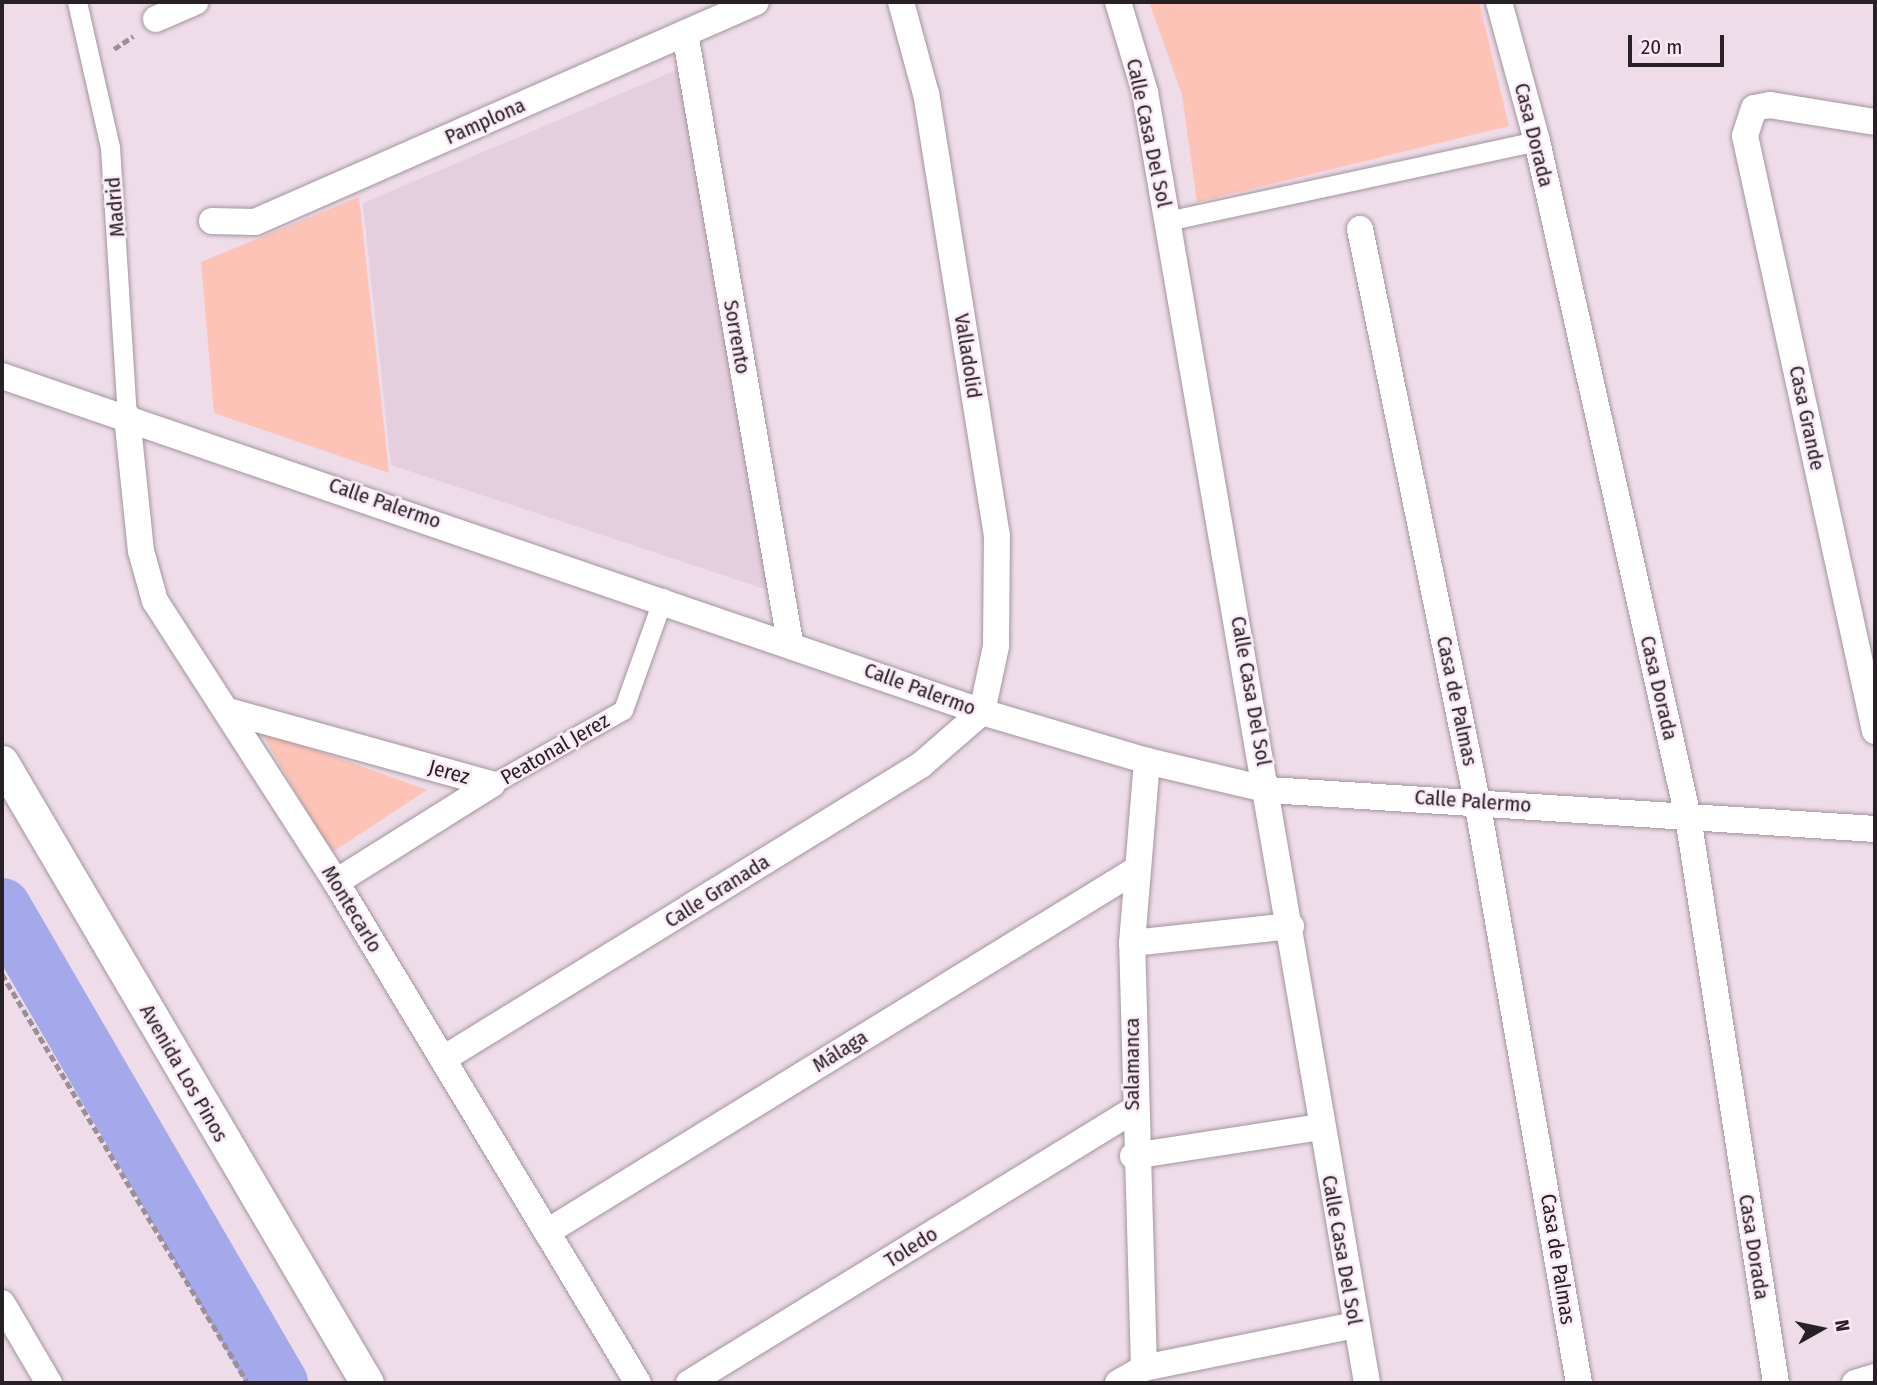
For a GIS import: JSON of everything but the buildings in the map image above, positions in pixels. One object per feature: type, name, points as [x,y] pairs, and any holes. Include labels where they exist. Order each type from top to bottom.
[{"type":"street","name":"Madrid","points":[[77,2],[94,65],[110,147],[127,416]]},
{"type":"street","points":[[156,19],[195,2]]},
{"type":"street","name":"Pamplona","points":[[212,221],[255,222],[756,2]]},
{"type":"street","name":"Valladolid","points":[[901,2],[926,94],[997,536],[996,646],[982,712]]},
{"type":"street","name":"Calle Casa Del Sol","points":[[1118,2],[1145,92],[1269,790],[1321,1127],[1367,1383]]},
{"type":"street","name":"Casa Dorada","points":[[1499,2],[1538,141],[1688,817],[1776,1383]]},
{"type":"street","name":"Sorrento","points":[[685,33],[790,642]]},
{"type":"street","name":"Casa Grande","points":[[1875,122],[1789,106],[1754,108],[1745,136],[1875,731]]},
{"type":"street","points":[[1167,221],[1538,141]]},
{"type":"street","name":"Casa de Palmas","points":[[1360,229],[1478,801],[1579,1383]]},
{"type":"street","name":"Calle Palermo","points":[[2,376],[663,598],[982,712],[1147,761],[1269,790],[1478,801],[1875,829]]},
{"type":"street","name":"Montecarlo","points":[[127,416],[141,551],[155,601],[336,882],[638,1383]]},
{"type":"street","name":"Peatonal Jerez","points":[[492,785],[623,710],[663,598]]},
{"type":"street","name":"Jerez","points":[[228,711],[492,785]]},
{"type":"street","name":"Calle Granada","points":[[443,1059],[921,765],[982,712]]},
{"type":"street","name":"Salamanca","points":[[1144,1368],[1133,1156],[1132,943],[1134,871],[1147,761]]},
{"type":"street","name":"Avenida Los Pinos","points":[[2,762],[367,1383]]},
{"type":"street","name":"Jerez","points":[[336,882],[492,785]]},
{"type":"street","name":"Málaga","points":[[547,1232],[1134,871]]},
{"type":"street","points":[[1132,943],[1291,926]]},
{"type":"street","name":"Toledo","points":[[690,1383],[1132,1111]]},
{"type":"street","points":[[1133,1156],[1321,1127]]},
{"type":"street","points":[[2,1303],[50,1383]]},
{"type":"street","points":[[1118,1383],[1144,1368],[1355,1325]]},
{"type":"street","points":[[1855,1383],[1875,1377]]},
{"type":"path","points":[[94,65],[156,19]]},
{"type":"path","points":[[2,974],[248,1383]]},
{"type":"shaded area","points":[[1149,2],[1479,2],[1509,126],[1197,202],[1182,95]]},
{"type":"shaded area","points":[[681,68],[768,590],[391,465],[363,203]]},
{"type":"shaded area","points":[[359,197],[389,473],[214,413],[201,262]]},
{"type":"shaded area","points":[[260,730],[427,790],[331,853]]},
{"type":"waterway","points":[[2,907],[279,1383]]}]
